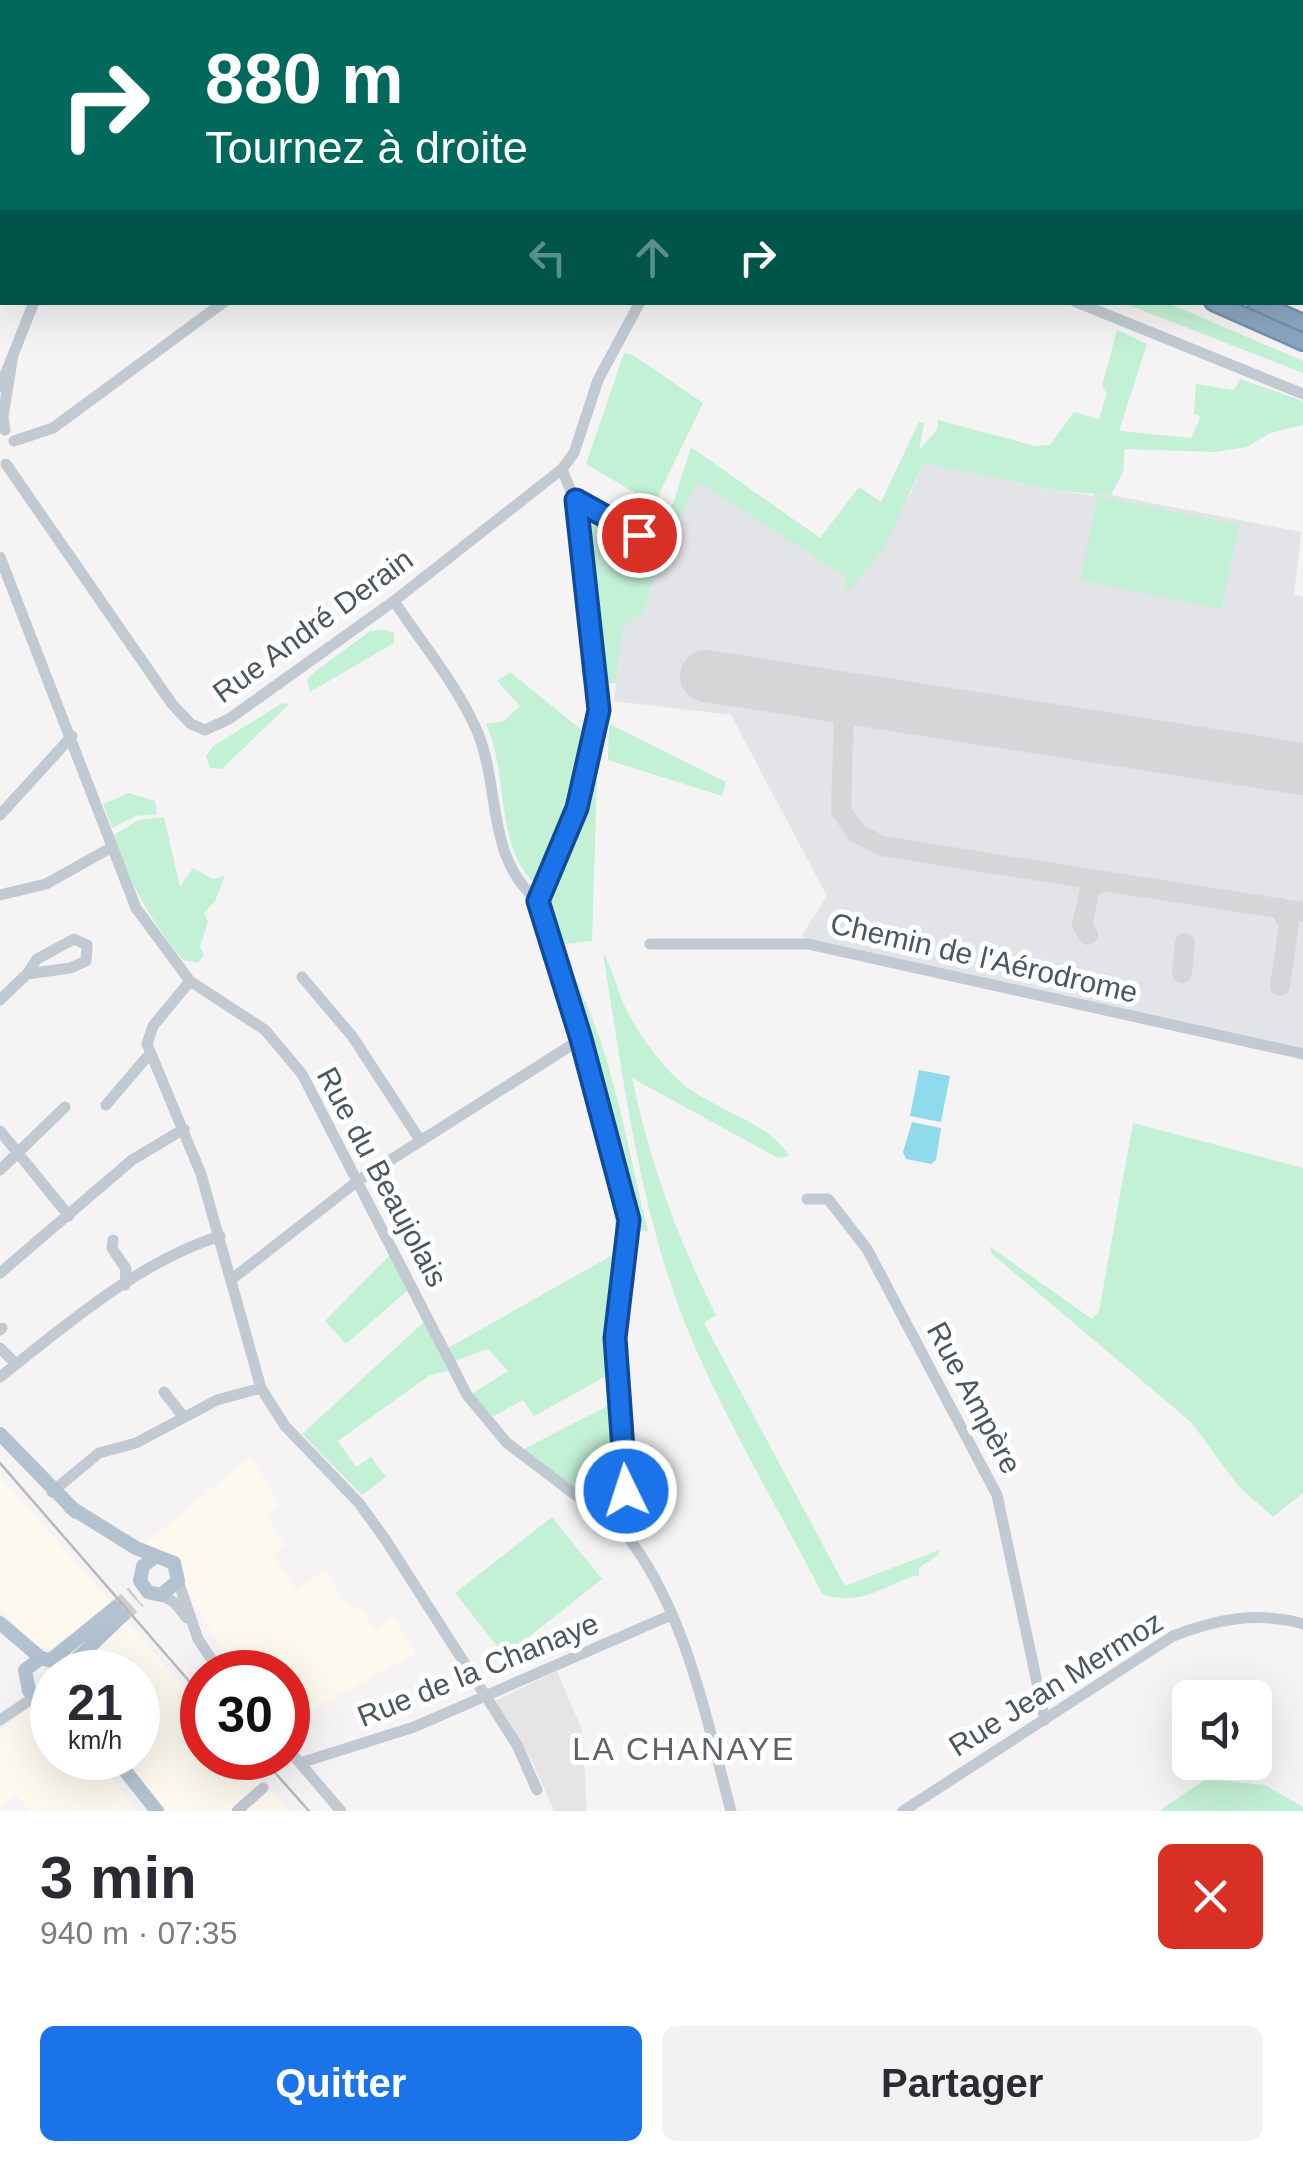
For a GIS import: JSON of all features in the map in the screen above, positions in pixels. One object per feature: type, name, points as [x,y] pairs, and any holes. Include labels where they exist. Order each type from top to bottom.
[{"type":"highway","points":[[1220,305],[1303,342]]},
{"type":"highway","points":[[1263,305],[1303,323]]},
{"type":"main road","points":[[0,1434],[52,1492],[127,1551],[145,1589]]},
{"type":"main road","points":[[70,1508],[155,1557],[174,1563],[178,1581],[145,1589]]},
{"type":"main road","points":[[145,1589],[155,1557]]},
{"type":"main road","points":[[59,1650],[118,1612],[83,1650]]},
{"type":"main road","points":[[0,1623],[35,1650]]},
{"type":"main road","points":[[0,1623],[30,1681]]},
{"type":"main road","points":[[25,1676],[30,1672]]},
{"type":"main road","points":[[122,1780],[147,1811]]},
{"type":"main road","points":[[132,1780],[157,1811]]},
{"type":"street","points":[[0,387],[33,305]]},
{"type":"street","points":[[14,442],[53,428],[220,305]]},
{"type":"street","points":[[538,901],[577,808],[599,710],[576,500],[562,469],[574,453],[598,380],[638,305]]},
{"type":"street","points":[[1083,305],[1303,394]]},
{"type":"street","points":[[13,355],[3,428],[14,442]]},
{"type":"street","points":[[6,468],[14,442]]},
{"type":"street","name":"Rue André Derain","points":[[6,468],[172,704],[199,729],[229,719],[394,601],[562,469]]},
{"type":"street","points":[[576,500],[639,535]]},
{"type":"street","name":"Rue du Beaujolais","points":[[0,557],[136,908],[190,981],[223,1000],[280,1045],[302,1074],[436,1336],[486,1423],[622,1530],[644,1558],[671,1614],[731,1811]]},
{"type":"street","points":[[394,601],[476,728],[506,855],[522,885],[538,901],[581,1039],[629,1220],[615,1338],[628,1514],[622,1530]]},
{"type":"street","points":[[0,815],[72,736]]},
{"type":"street","points":[[0,895],[46,884],[112,847]]},
{"type":"street","points":[[0,1000],[36,960],[66,941],[78,939],[87,945],[89,956],[79,965],[27,974]]},
{"type":"street","name":"Chemin de l'Aérodrome","points":[[650,944],[732,940],[808,944],[1303,1054]]},
{"type":"street","points":[[302,977],[371,1062],[420,1140]]},
{"type":"street","points":[[190,981],[150,1032],[152,1057],[184,1129],[220,1236],[260,1388],[286,1426],[360,1504],[517,1745],[536,1790]]},
{"type":"street","points":[[232,1279],[359,1180],[581,1039]]},
{"type":"street","points":[[106,1105],[134,1064],[152,1057]]},
{"type":"street","points":[[0,1170],[65,1107]]},
{"type":"street","points":[[0,1273],[132,1160],[184,1129]]},
{"type":"street","points":[[0,1131],[69,1216]]},
{"type":"street","name":"Rue Ampère","points":[[808,1198],[828,1198],[867,1249],[998,1494],[1045,1720]]},
{"type":"street","points":[[0,1377],[125,1286],[198,1243],[220,1236]]},
{"type":"street","points":[[113,1240],[112,1248],[126,1269],[125,1286]]},
{"type":"street","points":[[0,1348],[16,1364]]},
{"type":"street","points":[[52,1492],[92,1456],[136,1443],[217,1400],[260,1388]]},
{"type":"street","points":[[181,1390],[168,1397],[182,1416]]},
{"type":"street","points":[[178,1581],[190,1619],[208,1650]]},
{"type":"street","points":[[145,1589],[190,1619]]},
{"type":"street","name":"Rue de la Chanaye","points":[[310,1761],[414,1727],[671,1614]]},
{"type":"street","name":"Rue Jean Mermoz","points":[[903,1811],[1173,1636],[1208,1623],[1267,1616],[1303,1624]]},
{"type":"street","points":[[0,1720],[11,1709],[25,1676]]},
{"type":"street","points":[[11,1709],[30,1703]]},
{"type":"street","points":[[310,1775],[341,1811]]},
{"type":"street","points":[[237,1811],[263,1788]]},
{"type":"shaded area","points":[[924,463],[1059,491],[1094,496],[1095,492],[1301,532],[1294,595],[1303,597],[1303,1050],[801,937],[827,896],[731,715],[614,701],[623,628],[642,613],[667,542],[698,480],[846,577],[844,588],[911,493]]},
{"type":"shaded area","points":[[250,1457],[280,1504],[266,1515],[285,1545],[272,1554],[296,1590],[325,1571],[346,1604],[362,1610],[375,1630],[394,1618],[416,1654],[310,1712],[310,1650],[222,1650],[171,1563],[145,1544]]},
{"type":"shaded area","points":[[0,1476],[111,1603],[58,1650],[30,1644],[0,1608]]},
{"type":"shaded area","points":[[125,1620],[151,1650],[95,1650]]},
{"type":"shaded area","points":[[160,1660],[180,1684],[180,1780],[261,1780],[289,1811],[162,1811],[140,1780],[160,1780]]},
{"type":"shaded area","points":[[557,1671],[582,1730],[587,1811],[554,1811],[533,1763],[495,1701]]},
{"type":"shaded area","points":[[30,1708],[30,1780],[112,1780],[137,1811],[30,1811],[16,1795],[0,1808],[0,1731]]},
{"type":"green space","points":[[1129,305],[1173,305],[1303,361],[1303,373]]},
{"type":"green space","points":[[1117,330],[1147,344],[1119,431],[1191,438],[1201,416],[1194,414],[1196,384],[1234,390],[1240,379],[1303,401],[1303,425],[1270,433],[1247,447],[1215,452],[1125,449],[1123,472],[1111,495],[1059,491],[924,463],[883,549],[851,589],[844,588],[846,577],[698,481],[667,542],[642,613],[623,628],[616,683],[607,683],[583,509],[625,530],[627,543],[646,552],[674,501],[691,447],[820,538],[859,487],[881,502],[919,422],[924,423],[919,450],[937,430],[938,420],[1035,446],[1050,445],[1074,412],[1099,419],[1107,394],[1102,386]]},
{"type":"green space","points":[[624,353],[633,355],[703,403],[654,504],[586,464]]},
{"type":"green space","points":[[1098,496],[1239,525],[1221,609],[1080,580]]},
{"type":"green space","points":[[370,631],[394,633],[394,643],[310,692],[307,681],[312,674]]},
{"type":"green space","points":[[510,672],[589,736],[578,794],[536,884],[514,851],[498,764],[486,724],[504,721],[520,706],[497,681]]},
{"type":"green space","points":[[290,703],[222,769],[210,768],[206,756],[213,746],[281,704]]},
{"type":"green space","points":[[609,724],[726,782],[722,796],[608,760]]},
{"type":"green space","points":[[598,746],[592,941],[557,945],[542,900],[572,837]]},
{"type":"green space","points":[[129,793],[155,801],[157,814],[136,816],[112,828],[103,804]]},
{"type":"green space","points":[[164,817],[180,887],[193,868],[213,879],[225,876],[215,901],[204,913],[208,922],[200,947],[204,955],[198,963],[183,960],[151,916],[126,869],[114,835],[138,820]]},
{"type":"green space","points":[[603,953],[628,1013],[668,1070],[689,1089],[768,1133],[789,1156],[778,1158],[632,1078],[666,1200],[716,1315],[704,1323],[845,1586],[939,1550],[938,1555],[919,1568],[919,1575],[863,1596],[823,1595],[724,1408],[694,1345],[660,1251],[636,1152]]},
{"type":"green space","points":[[562,954],[605,1054],[648,1231],[636,1230]]},
{"type":"green space","points":[[1133,1123],[1303,1168],[1303,1493],[1273,1517],[1239,1487],[1191,1422],[992,1254],[989,1246],[1092,1319],[1099,1311]]},
{"type":"green space","points":[[613,1182],[624,1221],[608,1318],[610,1374],[534,1416],[523,1400],[488,1419],[472,1394],[508,1371],[488,1349],[455,1361],[448,1348],[616,1253]]},
{"type":"green space","points":[[391,1254],[408,1290],[346,1344],[325,1321]]},
{"type":"green space","points":[[424,1322],[448,1371],[430,1375],[338,1441],[356,1467],[371,1457],[386,1477],[362,1495],[302,1434]]},
{"type":"green space","points":[[613,1403],[621,1514],[618,1517],[611,1517],[522,1450]]},
{"type":"green space","points":[[552,1517],[602,1579],[505,1656],[455,1593]]},
{"type":"green space","points":[[1205,1780],[1265,1785],[1303,1807],[1303,1811],[1159,1811]]},
{"type":"water","points":[[919,1070],[950,1076],[941,1122],[910,1116]]},
{"type":"water","points":[[912,1122],[941,1128],[936,1160],[931,1164],[906,1159],[903,1152]]},
{"type":"taxiway","points":[[832,695],[844,712],[841,811],[857,833],[882,846],[1103,881]]},
{"type":"taxiway","points":[[844,721],[850,708],[864,700]]},
{"type":"taxiway","points":[[1088,935],[1082,925],[1090,889],[1103,881],[1303,912]]},
{"type":"taxiway","points":[[1280,908],[1289,924],[1280,986]]},
{"type":"taxiway","points":[[1182,973],[1185,943]]},
{"type":"runway","points":[[706,676],[1303,769]]},
{"type":"tunnel","points":[[115,1608],[133,1593]]},
{"type":"tunnel","points":[[122,1616],[139,1601]]},
{"type":"railway","points":[[0,1463],[180,1671]]},
{"type":"railway","points":[[282,1780],[309,1811]]},
{"type":"district","name":"LA CHANAYE","points":[[684,1749]]},
{"type":"route","points":[[626,1491],[615,1316],[629,1220],[581,1039],[538,901],[577,808],[599,710],[599,675],[576,500],[639,535]]}]
